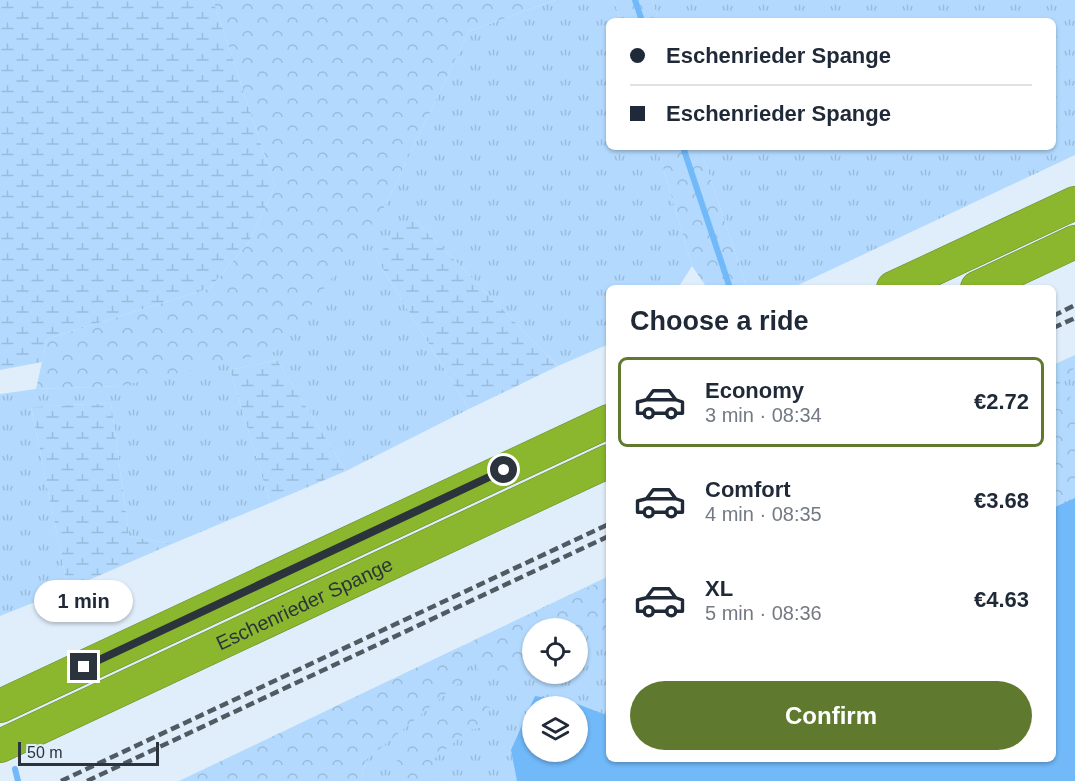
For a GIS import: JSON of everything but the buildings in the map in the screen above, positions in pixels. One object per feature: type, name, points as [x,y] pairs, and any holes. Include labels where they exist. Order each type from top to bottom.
[{"type":"highway","points":[[899,285],[1075,203]]},
{"type":"highway","points":[[983,285],[1075,242]]},
{"type":"highway","name":"Eschenrieder Spange","points":[[0,706],[606,422]]},
{"type":"highway","name":"Eschenrieder Spange","points":[[0,746],[606,461]]},
{"type":"green space","points":[[0,0],[213,0],[275,186],[249,242],[210,288],[47,339],[42,362],[0,370]]},
{"type":"green space","points":[[213,0],[556,0],[469,31],[384,208],[277,351],[120,386],[36,389],[47,339],[210,288],[249,242],[275,186]]},
{"type":"green space","points":[[556,0],[614,0],[619,18],[606,18],[606,150],[658,150],[692,266],[680,285],[606,285],[606,345],[558,366],[415,220],[376,258],[469,409],[346,471],[277,360],[230,370],[270,503],[172,544],[129,536],[111,403],[31,407],[68,589],[0,616],[0,394],[36,389],[120,386],[384,208],[469,31]]},
{"type":"green space","points":[[614,0],[652,0],[658,18],[619,18]]},
{"type":"green space","points":[[652,0],[1075,0],[1075,155],[798,285],[746,285],[701,150],[1056,150],[1056,18],[658,18]]},
{"type":"green space","points":[[658,150],[701,150],[746,285],[705,285],[692,266]]},
{"type":"green space","points":[[415,220],[558,366],[469,409],[376,258],[398,230]]},
{"type":"green space","points":[[1075,355],[1075,781],[361,781],[366,760],[334,707],[606,577],[606,762],[1056,762],[1056,364]]},
{"type":"green space","points":[[1075,356],[1075,367],[1056,388],[1056,366]]},
{"type":"green space","points":[[277,360],[346,471],[270,503],[230,370]]},
{"type":"green space","points":[[1056,396],[1075,397],[1075,494],[1056,503]]},
{"type":"green space","points":[[111,403],[129,536],[172,544],[68,589],[31,407]]},
{"type":"green space","points":[[606,579],[606,635],[588,631],[588,618],[522,618]]},
{"type":"green space","points":[[522,618],[522,668],[504,679],[479,672],[472,641]]},
{"type":"green space","points":[[464,645],[471,673],[366,760],[361,781],[179,781]]},
{"type":"green space","points":[[450,699],[490,707],[484,727],[469,730],[434,759],[438,781],[411,781],[396,766],[403,738]]},
{"type":"water","points":[[1075,498],[1075,781],[517,781],[511,750],[522,725],[522,762],[588,762],[588,708],[606,715],[606,762],[1056,762],[1056,507]]},
{"type":"waterway","points":[[635,0],[641,18]]},
{"type":"waterway","points":[[684,150],[729,285]]},
{"type":"waterway","points":[[15,769],[18,781]]},
{"type":"railway","points":[[1056,314],[1075,305]]},
{"type":"railway","points":[[1056,327],[1075,318]]},
{"type":"railway","points":[[61,781],[606,525]]},
{"type":"railway","points":[[87,781],[606,537]]},
{"type":"route","points":[[84,667],[504,470]]}]
